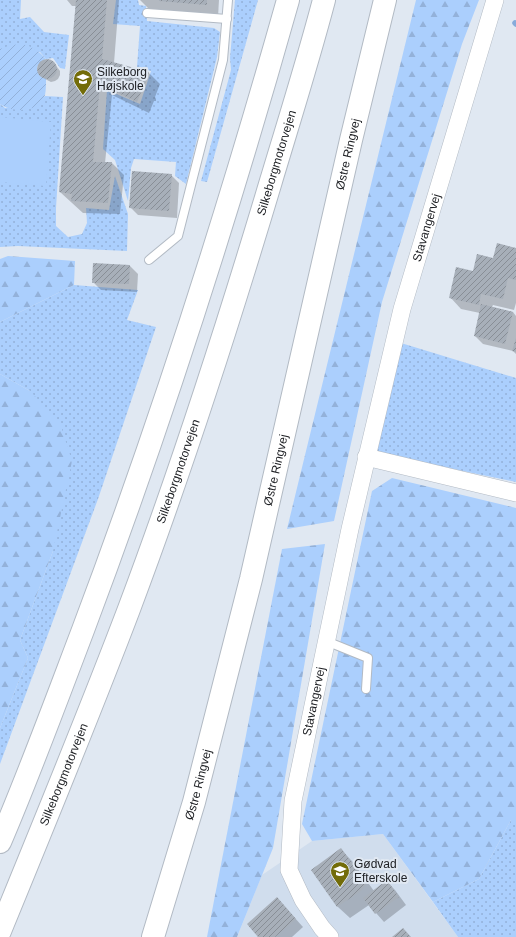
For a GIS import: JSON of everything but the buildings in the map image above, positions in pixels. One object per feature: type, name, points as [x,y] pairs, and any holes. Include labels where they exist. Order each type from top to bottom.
[{"type":"main road","points":[[0,842],[57,699],[135,490],[177,367],[254,122],[288,0]]},
{"type":"main road","name":"Silkeborgmotorvejen","points":[[0,931],[42,830],[129,608],[168,499],[212,372],[249,256],[324,0]]},
{"type":"main road","name":"Østre Ringvej","points":[[153,937],[194,802],[251,579],[351,140],[385,0]]},
{"type":"street","name":"Stavangervej","points":[[330,937],[303,900],[290,870],[293,801],[366,457],[402,308],[495,0]]},
{"type":"street","points":[[366,457],[516,493]]},
{"type":"lane","points":[[149,260],[178,236],[223,60],[228,0]]},
{"type":"lane","points":[[147,13],[227,19]]},
{"type":"lane","points":[[326,641],[368,658],[366,689]]},
{"type":"shaded area","name":"Gødvad Efterskole","points":[[383,834],[458,937],[237,937],[262,875],[312,841]]},
{"type":"green space","points":[[0,0],[21,0],[20,19],[30,17],[44,32],[69,35],[65,69],[60,68],[53,58],[46,59],[40,52],[0,49]]},
{"type":"green space","points":[[116,0],[138,0],[139,5],[146,6],[147,21],[214,28],[220,32],[217,57],[186,184],[175,176],[176,162],[134,159],[131,168],[128,201],[115,160],[103,149],[107,90],[140,104],[151,71],[137,67],[140,26],[113,24]]},
{"type":"green space","points":[[235,0],[258,0],[207,182],[201,181],[231,70],[230,58]]},
{"type":"green space","points":[[416,0],[479,0],[462,44],[382,302],[334,521],[287,529]]},
{"type":"green space","points":[[23,44],[30,46],[46,59],[39,63],[37,69],[42,77],[46,79],[46,89],[42,101],[38,105],[25,110],[18,110],[5,107],[0,104],[0,49],[11,45]]},
{"type":"green space","points":[[45,96],[63,97],[56,226],[68,237],[82,234],[87,223],[86,208],[109,210],[115,176],[128,214],[127,251],[18,246],[0,247],[0,104],[5,108],[38,104]]},
{"type":"green space","points":[[0,117],[51,122],[46,186],[0,182]]},
{"type":"green space","points":[[8,256],[75,261],[74,285],[0,322],[0,259]]},
{"type":"green space","points":[[74,285],[138,290],[127,320],[156,327],[98,499],[0,764],[0,728],[28,658],[20,640],[53,551],[30,391],[0,374],[0,322]]},
{"type":"green space","points":[[401,343],[516,378],[516,482],[376,453]]},
{"type":"green space","points":[[0,374],[30,391],[60,423],[72,461],[53,551],[20,640],[28,658],[0,728]]},
{"type":"green space","points":[[392,478],[516,508],[516,820],[511,820],[479,879],[433,902],[383,834],[312,841],[302,824],[372,491]]},
{"type":"green space","points":[[325,544],[273,848],[237,937],[207,937],[282,549]]},
{"type":"green space","points":[[511,820],[516,820],[516,937],[458,937],[433,902],[479,879]]},
{"type":"place","name":"Silkeborg Højskole","points":[[83,96]]},
{"type":"place","name":"Gødvad Efterskole","points":[[340,888]]}]
